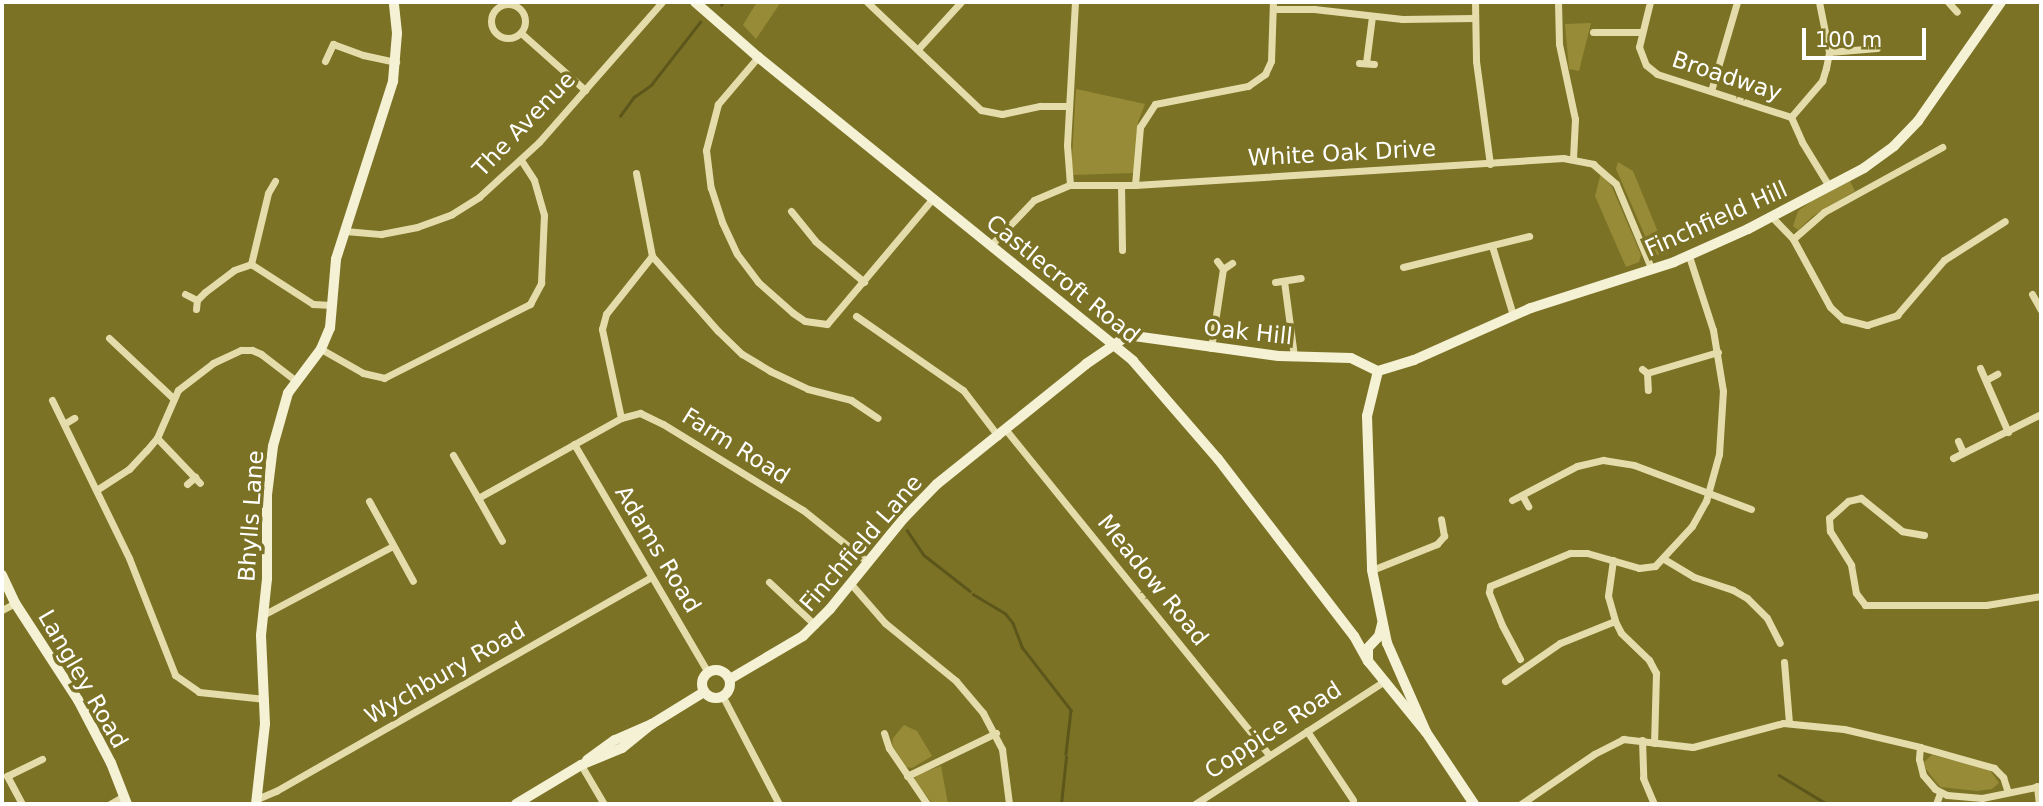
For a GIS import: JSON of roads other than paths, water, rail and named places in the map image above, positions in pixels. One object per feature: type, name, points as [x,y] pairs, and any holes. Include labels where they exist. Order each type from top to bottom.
[{"type":"street","name":"Bhylls Lane","points":[[256,801],[265,699],[263,615],[267,579],[269,471],[284,403],[296,381],[321,349],[330,328],[336,259],[386,108],[396,62],[394,2]]},
{"type":"street","name":"The Avenue","points":[[345,231],[380,234],[435,221],[479,197],[521,160],[662,2]]},
{"type":"street","name":"Castlecroft Road","points":[[695,2],[758,57],[1115,347],[1150,379],[1189,423],[1354,636],[1379,678],[1426,732]]},
{"type":"street","points":[[867,2],[919,48],[981,110],[1002,114],[1040,106],[1069,106]]},
{"type":"street","points":[[919,48],[961,2]]},
{"type":"street","points":[[1070,185],[1069,106],[1075,2]]},
{"type":"street","points":[[1475,2],[1474,18],[1490,164]]},
{"type":"street","points":[[1558,2],[1559,44],[1575,118],[1573,159]]},
{"type":"street","name":"Broadway","points":[[1650,2],[1639,47],[1646,65],[1657,74],[1791,117],[1802,142],[1829,186]]},
{"type":"street","points":[[1711,91],[1737,2]]},
{"type":"street","name":"Broadway","points":[[1791,117],[1822,81],[1829,52],[1819,2]]},
{"type":"street","points":[[1948,2],[1957,12]]},
{"type":"street","name":"Finchfield Hill","points":[[1378,371],[1413,360],[1513,315],[1652,271],[1689,256],[1772,217],[1875,161],[1918,121],[2001,2]]},
{"type":"street","points":[[506,4],[522,11],[525,22],[521,33],[506,38],[496,34],[491,18],[496,8],[506,4]]},
{"type":"street","points":[[1135,185],[1140,127],[1155,104],[1255,83],[1265,74],[1271,61],[1273,5],[1371,16],[1474,18]]},
{"type":"street","points":[[1366,63],[1371,16]]},
{"type":"street","points":[[1592,32],[1641,32]]},
{"type":"street","points":[[521,33],[585,90]]},
{"type":"street","points":[[325,61],[333,44],[363,55],[396,62]]},
{"type":"street","points":[[1829,52],[1877,48]]},
{"type":"street","points":[[758,57],[719,104],[710,127],[706,150],[711,188],[722,222],[737,254],[758,282],[805,321],[827,324],[933,198]]},
{"type":"street","name":"Finchfield Hill","points":[[1793,239],[1824,212],[1942,147]]},
{"type":"street","name":"White Oak Drive","points":[[991,245],[1034,200],[1070,185],[1135,185],[1573,159],[1601,168],[1616,184],[1652,271]]},
{"type":"street","points":[[321,349],[363,373],[384,378],[521,309],[535,298],[541,283],[544,215],[534,180],[521,160]]},
{"type":"street","points":[[636,173],[652,256],[742,355],[794,384],[856,402],[878,418]]},
{"type":"street","points":[[251,264],[275,181]]},
{"type":"street","points":[[1121,185],[1122,250]]},
{"type":"street","points":[[271,189],[280,192]]},
{"type":"street","points":[[791,211],[815,241],[864,282]]},
{"type":"street","points":[[1772,217],[1793,239],[1835,313],[1851,322],[1874,325],[1897,315],[1950,255],[2006,221]]},
{"type":"street","points":[[1403,267],[1530,236]]},
{"type":"street","points":[[1492,246],[1513,315]]},
{"type":"street","points":[[478,498],[621,418],[602,330],[606,314],[652,256]]},
{"type":"street","points":[[1520,659],[1497,614],[1489,592],[1490,586],[1570,553],[1587,553],[1645,568],[1664,559],[1692,526],[1710,492],[1723,409],[1717,352],[1689,256]]},
{"type":"street","points":[[1211,348],[1223,269],[1217,261]]},
{"type":"street","points":[[1223,269],[1232,263]]},
{"type":"street","points":[[185,294],[197,304],[234,270],[251,264]]},
{"type":"street","points":[[251,264],[313,304],[331,305]]},
{"type":"street","points":[[1294,356],[1280,282],[1301,278]]},
{"type":"street","points":[[2032,294],[2041,310]]},
{"type":"street","name":"Meadow Road","points":[[856,316],[962,390],[1002,433],[1269,755]]},
{"type":"street","name":"Oak Hill","points":[[1115,347],[1124,338],[1134,336],[1211,348],[1351,358],[1378,371]]},
{"type":"street","points":[[109,338],[174,399]]},
{"type":"street","name":"Finchfield Lane","points":[[730,679],[788,647],[815,625],[920,501],[1086,364],[1115,347]]},
{"type":"street","points":[[97,489],[128,469],[157,438],[174,399],[189,379],[213,363],[241,350],[261,354],[296,381]]},
{"type":"street","points":[[1648,390],[1645,371],[1717,352]]},
{"type":"street","points":[[1980,368],[2008,432]]},
{"type":"street","points":[[1378,371],[1367,416],[1372,570],[1382,623],[1387,643],[1426,732],[1474,804]]},
{"type":"street","points":[[1986,380],[1997,374]]},
{"type":"street","points":[[52,400],[97,489],[175,675],[200,692],[265,699]]},
{"type":"street","name":"Farm Road","points":[[621,418],[640,413],[663,424],[803,510],[868,562]]},
{"type":"street","points":[[1953,458],[2041,414]]},
{"type":"street","points":[[64,424],[74,418]]},
{"type":"street","points":[[157,438],[198,480],[187,484]]},
{"type":"street","points":[[1958,442],[1963,452]]},
{"type":"street","name":"Adams Road","points":[[574,444],[708,673]]},
{"type":"street","points":[[453,455],[502,541]]},
{"type":"street","points":[[1513,500],[1577,466],[1603,460],[1633,465],[1751,509]]},
{"type":"street","points":[[1522,495],[1528,506]]},
{"type":"street","points":[[1924,535],[1902,531],[1861,498],[1848,501],[1829,519],[1830,531],[1851,565],[1856,593],[1865,605],[1986,605],[2041,596]]},
{"type":"street","points":[[369,501],[413,581]]},
{"type":"street","points":[[1372,570],[1437,544],[1444,536],[1441,519]]},
{"type":"street","points":[[263,615],[393,546]]},
{"type":"street","points":[[1664,559],[1694,577],[1733,590],[1747,598],[1767,618],[1780,643]]},
{"type":"street","points":[[1613,561],[1608,596],[1615,621],[1621,633],[1649,660],[1656,673],[1654,743]]},
{"type":"street","name":"Langley Road","points":[[2,575],[15,603],[78,700],[126,800]]},
{"type":"street","name":"Wychbury Road","points":[[256,801],[651,577]]},
{"type":"street","points":[[769,582],[815,625]]},
{"type":"street","points":[[851,584],[885,623],[956,681],[996,733],[1006,766],[1009,804]]},
{"type":"street","points":[[2,610],[15,603]]},
{"type":"street","points":[[1505,681],[1560,643],[1615,621]]},
{"type":"street","points":[[1368,661],[1366,654],[1382,623]]},
{"type":"street","points":[[1354,636],[1387,643]]},
{"type":"street","points":[[1783,662],[1789,723]]},
{"type":"street","points":[[1379,678],[1392,680],[1398,668]]},
{"type":"street","points":[[720,671],[730,679],[729,689],[723,697],[713,698],[704,692],[703,678],[708,673],[720,671]]},
{"type":"street","name":"Coppice Road","points":[[1195,804],[1373,688],[1379,678]]},
{"type":"street","points":[[516,804],[581,765],[622,748],[652,724],[704,692]]},
{"type":"street","points":[[723,697],[779,804]]},
{"type":"street","points":[[1521,804],[1609,745],[1628,738],[1693,747],[1760,727],[1789,723],[1844,729],[1994,768],[2003,777],[2008,792]]},
{"type":"street","points":[[1307,731],[1353,800]]},
{"type":"street","points":[[884,733],[889,748],[906,776],[928,804]]},
{"type":"street","points":[[906,776],[996,733]]},
{"type":"street","points":[[1642,740],[1643,778],[1654,804]]},
{"type":"street","points":[[1920,747],[1919,759],[1923,775],[1940,793],[1982,798],[2039,786],[2039,804]]},
{"type":"street","points":[[22,804],[7,776],[42,759]]},
{"type":"street","points":[[581,765],[604,804]]},
{"type":"street","points":[[1936,804],[1940,793]]},
{"type":"street","points":[[110,804],[126,800]]},
{"type":"waterway","points":[[620,116],[634,97],[651,85],[700,22]]},
{"type":"waterway","points":[[907,530],[924,555],[970,591]]},
{"type":"waterway","points":[[973,594],[1005,613],[1013,623],[1022,647],[1071,710],[1066,754]]},
{"type":"waterway","points":[[1061,804],[1066,757]]},
{"type":"waterway","points":[[1779,775],[1827,804]]}]
